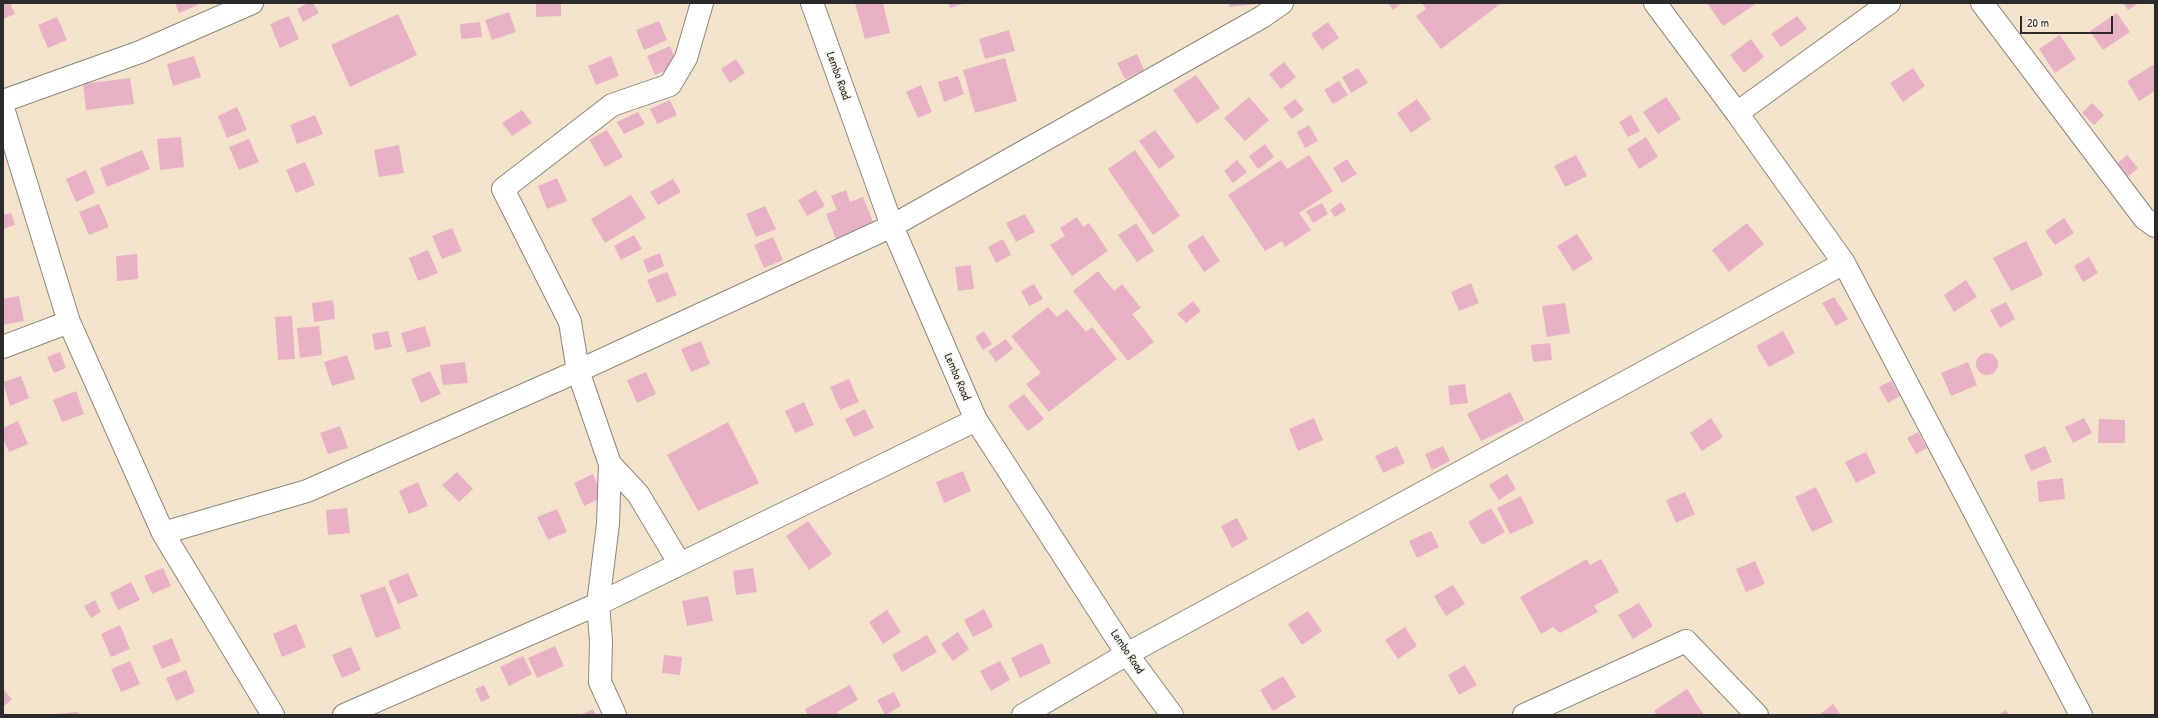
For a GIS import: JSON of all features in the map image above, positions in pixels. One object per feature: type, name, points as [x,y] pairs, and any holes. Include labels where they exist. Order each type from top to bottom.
[{"type":"street","points":[[3,100],[140,52],[252,3]]},
{"type":"street","points":[[615,715],[600,682],[601,641],[598,604],[608,524],[610,464],[578,371],[570,322],[503,189],[612,105],[670,85],[686,58],[702,3]]},
{"type":"street","name":"Lembo Road","points":[[812,3],[892,226],[976,420],[1127,654],[1172,715]]},
{"type":"street","points":[[164,533],[307,491],[578,371],[892,226],[1262,17],[1282,3]]},
{"type":"street","points":[[1654,3],[1737,113],[1844,263],[2081,715]]},
{"type":"street","points":[[1737,113],[1889,3]]},
{"type":"street","points":[[1982,3],[2144,218],[2155,226]]},
{"type":"street","points":[[3,108],[69,322],[164,533],[273,715]]},
{"type":"street","points":[[1023,715],[1127,654],[1844,263]]},
{"type":"street","points":[[3,347],[69,322]]},
{"type":"street","points":[[344,715],[598,604],[976,420]]},
{"type":"street","points":[[610,464],[638,494],[680,564]]},
{"type":"street","points":[[1524,715],[1686,641],[1757,715]]},
{"type":"building","points":[[3,3],[10,3],[15,14],[3,19]]},
{"type":"building","points":[[175,3],[198,3],[198,5],[179,13]]},
{"type":"building","points":[[308,3],[313,3],[319,13],[303,22],[297,9]]},
{"type":"building","points":[[536,3],[561,3],[561,16],[536,17]]},
{"type":"building","points":[[855,3],[883,3],[890,33],[865,39]]},
{"type":"building","points":[[949,3],[966,3],[950,8]]},
{"type":"building","points":[[1229,3],[1256,3],[1256,4],[1229,7]]},
{"type":"building","points":[[1388,3],[1402,3],[1393,10]]},
{"type":"building","points":[[1422,3],[1500,4],[1441,49],[1416,16],[1426,9]]},
{"type":"building","points":[[1707,3],[1757,3],[1723,26]]},
{"type":"building","points":[[2123,3],[2139,3],[2128,10]]},
{"type":"building","points":[[509,12],[516,32],[492,40],[485,20]]},
{"type":"building","points":[[2117,13],[2130,32],[2103,50],[2090,31]]},
{"type":"building","points":[[398,14],[417,55],[350,87],[331,45]]},
{"type":"building","points":[[289,16],[299,39],[280,48],[270,24]]},
{"type":"building","points":[[1797,16],[1807,29],[1781,47],[1771,34]]},
{"type":"building","points":[[57,17],[67,40],[48,48],[38,25]]},
{"type":"building","points":[[659,21],[667,40],[644,50],[636,30]]},
{"type":"building","points":[[480,22],[482,37],[461,39],[460,24]]},
{"type":"building","points":[[1328,22],[1339,38],[1322,50],[1311,34]]},
{"type":"building","points":[[1009,30],[1015,51],[985,59],[979,39]]},
{"type":"building","points":[[2060,35],[2076,59],[2055,73],[2039,49]]},
{"type":"building","points":[[1751,39],[1764,57],[1744,73],[1730,55]]},
{"type":"building","points":[[670,46],[678,65],[655,75],[647,56]]},
{"type":"building","points":[[1137,54],[1144,70],[1125,79],[1117,63]]},
{"type":"building","points":[[194,56],[201,77],[173,86],[167,64]]},
{"type":"building","points":[[611,56],[619,76],[596,85],[588,66]]},
{"type":"building","points":[[1005,58],[1017,101],[975,113],[963,70]]},
{"type":"building","points":[[736,59],[745,73],[730,83],[721,69]]},
{"type":"building","points":[[1284,62],[1296,77],[1281,89],[1269,74]]},
{"type":"building","points":[[2155,64],[2155,91],[2139,101],[2127,81]]},
{"type":"building","points":[[1358,68],[1368,83],[1351,93],[1342,77]]},
{"type":"building","points":[[1913,68],[1925,86],[1903,102],[1890,83]]},
{"type":"building","points":[[1196,75],[1220,108],[1197,124],[1173,90]]},
{"type":"building","points":[[958,76],[964,94],[944,102],[938,82]]},
{"type":"building","points":[[130,78],[134,104],[86,110],[83,84]]},
{"type":"building","points":[[1339,81],[1348,95],[1333,104],[1324,90]]},
{"type":"building","points":[[921,85],[932,112],[918,118],[906,92]]},
{"type":"building","points":[[1249,97],[1269,120],[1245,141],[1224,118]]},
{"type":"building","points":[[1666,97],[1681,119],[1658,134],[1643,112]]},
{"type":"building","points":[[1295,99],[1304,110],[1292,119],[1283,108]]},
{"type":"building","points":[[1417,99],[1431,119],[1411,133],[1397,113]]},
{"type":"building","points":[[670,100],[677,115],[657,124],[650,109]]},
{"type":"building","points":[[2092,103],[2104,115],[2094,125],[2082,113]]},
{"type":"building","points":[[237,107],[247,130],[227,138],[218,116]]},
{"type":"building","points":[[522,110],[532,123],[512,136],[502,123]]},
{"type":"building","points":[[638,112],[645,124],[624,134],[617,122]]},
{"type":"building","points":[[315,115],[323,134],[297,144],[290,125]]},
{"type":"building","points":[[1631,115],[1640,131],[1628,137],[1619,122]]},
{"type":"building","points":[[1309,125],[1318,141],[1305,148],[1297,132]]},
{"type":"building","points":[[607,130],[623,157],[605,167],[589,140]]},
{"type":"building","points":[[1155,130],[1175,157],[1159,169],[1139,141]]},
{"type":"building","points":[[181,137],[184,167],[160,170],[157,139]]},
{"type":"building","points":[[1646,137],[1658,157],[1639,169],[1627,149]]},
{"type":"building","points":[[249,139],[259,162],[239,170],[229,147]]},
{"type":"building","points":[[1265,144],[1274,157],[1258,169],[1249,156]]},
{"type":"building","points":[[399,145],[404,173],[379,177],[374,150]]},
{"type":"building","points":[[142,150],[150,169],[107,187],[100,168]]},
{"type":"building","points":[[1135,150],[1180,216],[1153,235],[1108,169]]},
{"type":"building","points":[[1309,155],[1333,191],[1299,213],[1311,230],[1285,247],[1282,241],[1265,251],[1228,195],[1281,160],[1287,169]]},
{"type":"building","points":[[1576,155],[1587,176],[1565,187],[1554,166]]},
{"type":"building","points":[[2127,155],[2138,168],[2125,179],[2114,166]]},
{"type":"building","points":[[1347,159],[1357,174],[1342,183],[1333,168]]},
{"type":"building","points":[[1237,160],[1247,172],[1233,183],[1224,171]]},
{"type":"building","points":[[305,162],[315,185],[296,193],[286,170]]},
{"type":"building","points":[[86,170],[95,193],[76,202],[66,179]]},
{"type":"building","points":[[557,178],[567,201],[547,209],[538,186]]},
{"type":"building","points":[[673,179],[681,192],[658,205],[650,192]]},
{"type":"building","points":[[816,190],[825,206],[807,216],[798,200]]},
{"type":"building","points":[[846,190],[850,202],[863,197],[874,224],[836,239],[826,214],[837,210],[831,196]]},
{"type":"building","points":[[631,195],[646,218],[605,243],[591,219]]},
{"type":"building","points":[[1341,202],[1346,210],[1335,217],[1330,210]]},
{"type":"building","points":[[1322,203],[1328,214],[1313,223],[1306,211]]},
{"type":"building","points":[[99,204],[109,227],[89,235],[79,212]]},
{"type":"building","points":[[765,206],[776,229],[756,237],[746,214]]},
{"type":"building","points":[[11,213],[15,225],[3,229],[3,215]]},
{"type":"building","points":[[1025,214],[1035,232],[1016,242],[1006,223]]},
{"type":"building","points":[[1077,217],[1083,227],[1089,223],[1108,251],[1072,276],[1050,245],[1065,236],[1060,228]]},
{"type":"building","points":[[2064,218],[2074,233],[2055,245],[2045,231]]},
{"type":"building","points":[[1136,223],[1154,251],[1137,262],[1118,235]]},
{"type":"building","points":[[1747,223],[1764,244],[1729,272],[1712,250]]},
{"type":"building","points":[[452,228],[462,251],[442,259],[432,236]]},
{"type":"building","points":[[1577,234],[1593,259],[1573,271],[1557,246]]},
{"type":"building","points":[[634,235],[642,249],[621,260],[614,246]]},
{"type":"building","points":[[1203,235],[1220,261],[1204,272],[1187,246]]},
{"type":"building","points":[[773,237],[783,260],[764,268],[754,245]]},
{"type":"building","points":[[1003,239],[1011,255],[996,263],[988,247]]},
{"type":"building","points":[[2026,241],[2043,275],[2011,291],[1993,258]]},
{"type":"building","points":[[428,250],[438,273],[418,281],[409,258]]},
{"type":"building","points":[[660,253],[664,266],[648,273],[643,260]]},
{"type":"building","points":[[137,254],[138,279],[117,281],[116,256]]},
{"type":"building","points":[[2089,257],[2098,273],[2083,282],[2074,266]]},
{"type":"building","points":[[971,265],[974,289],[958,291],[955,267]]},
{"type":"building","points":[[1098,271],[1114,291],[1122,284],[1141,308],[1132,314],[1154,342],[1128,361],[1073,291]]},
{"type":"building","points":[[667,272],[677,295],[657,303],[647,280]]},
{"type":"building","points":[[1966,280],[1977,297],[1954,312],[1944,295]]},
{"type":"building","points":[[1471,283],[1479,303],[1459,311],[1451,292]]},
{"type":"building","points":[[1034,284],[1043,299],[1029,306],[1021,291]]},
{"type":"building","points":[[19,296],[24,321],[3,325],[3,299]]},
{"type":"building","points":[[1834,297],[1848,319],[1836,326],[1822,303]]},
{"type":"building","points":[[333,300],[335,319],[314,322],[312,303]]},
{"type":"building","points":[[1193,301],[1201,311],[1186,323],[1177,314]]},
{"type":"building","points":[[2006,302],[2015,319],[2000,328],[1990,310]]},
{"type":"building","points":[[1565,303],[1570,333],[1547,337],[1542,306]]},
{"type":"building","points":[[1048,307],[1057,317],[1067,309],[1086,332],[1092,327],[1117,359],[1049,412],[1026,384],[1041,373],[1011,336]]},
{"type":"building","points":[[292,316],[295,359],[278,360],[275,317]]},
{"type":"building","points":[[319,326],[322,355],[300,358],[297,328]]},
{"type":"building","points":[[425,326],[431,346],[407,353],[401,333]]},
{"type":"building","points":[[388,331],[392,347],[375,350],[372,334]]},
{"type":"building","points":[[984,331],[992,344],[983,350],[975,337]]},
{"type":"building","points":[[1783,331],[1795,353],[1769,367],[1756,346]]},
{"type":"building","points":[[1006,339],[1013,349],[996,362],[988,351]]},
{"type":"building","points":[[701,341],[710,364],[691,372],[681,349]]},
{"type":"building","points":[[1550,343],[1552,360],[1533,362],[1531,345]]},
{"type":"building","points":[[60,352],[66,368],[54,373],[47,357]]},
{"type":"building","points":[[1987,353],[1995,356],[1998,364],[1995,372],[1987,375],[1979,372],[1976,364],[1979,356]]},
{"type":"building","points":[[347,355],[355,379],[332,386],[324,362]]},
{"type":"building","points":[[465,362],[468,383],[443,385],[440,365]]},
{"type":"building","points":[[1968,362],[1977,385],[1951,396],[1941,373]]},
{"type":"building","points":[[430,371],[441,394],[421,403],[411,379]]},
{"type":"building","points":[[646,372],[656,394],[637,403],[627,380]]},
{"type":"building","points":[[21,376],[29,398],[10,406],[3,382]]},
{"type":"building","points":[[849,379],[859,402],[840,410],[830,387]]},
{"type":"building","points":[[1891,381],[1900,396],[1888,403],[1879,387]]},
{"type":"building","points":[[1465,384],[1468,403],[1450,405],[1448,386]]},
{"type":"building","points":[[76,391],[84,414],[62,422],[53,400]]},
{"type":"building","points":[[1510,392],[1524,420],[1481,441],[1467,414]]},
{"type":"building","points":[[1024,394],[1044,419],[1028,431],[1008,406]]},
{"type":"building","points":[[804,402],[814,425],[795,433],[785,411]]},
{"type":"building","points":[[865,409],[874,428],[854,437],[845,419]]},
{"type":"building","points":[[1314,418],[1323,440],[1298,451],[1289,429]]},
{"type":"building","points":[[1711,418],[1723,437],[1702,451],[1690,433]]},
{"type":"building","points":[[2084,418],[2092,433],[2073,443],[2065,427]]},
{"type":"building","points":[[2099,419],[2125,420],[2125,443],[2098,443]]},
{"type":"building","points":[[18,421],[28,444],[9,452],[3,439],[3,428]]},
{"type":"building","points":[[728,422],[759,483],[698,511],[667,455]]},
{"type":"building","points":[[340,426],[348,448],[328,454],[320,433]]},
{"type":"building","points":[[1918,432],[1927,448],[1916,454],[1907,438]]},
{"type":"building","points":[[1397,446],[1405,463],[1383,473],[1375,456]]},
{"type":"building","points":[[1443,446],[1450,461],[1432,470],[1425,454]]},
{"type":"building","points":[[2045,446],[2052,462],[2031,471],[2024,455]]},
{"type":"building","points":[[1866,452],[1876,473],[1856,483],[1845,462]]},
{"type":"building","points":[[963,471],[971,491],[944,503],[936,482]]},
{"type":"building","points":[[457,472],[473,489],[459,502],[442,485]]},
{"type":"building","points":[[593,474],[603,497],[584,506],[574,483]]},
{"type":"building","points":[[1507,474],[1516,489],[1499,500],[1489,485]]},
{"type":"building","points":[[2063,478],[2065,499],[2039,502],[2037,481]]},
{"type":"building","points":[[418,482],[428,506],[409,514],[399,491]]},
{"type":"building","points":[[1816,487],[1833,522],[1812,532],[1795,497]]},
{"type":"building","points":[[1685,492],[1695,514],[1676,523],[1666,500]]},
{"type":"building","points":[[1521,496],[1534,523],[1510,534],[1497,508]]},
{"type":"building","points":[[347,508],[350,533],[328,535],[326,510]]},
{"type":"building","points":[[1491,508],[1505,532],[1482,545],[1468,522]]},
{"type":"building","points":[[557,509],[567,532],[548,540],[537,517]]},
{"type":"building","points":[[1237,518],[1248,539],[1232,548],[1221,526]]},
{"type":"building","points":[[808,521],[832,554],[809,570],[786,536]]},
{"type":"building","points":[[1431,531],[1439,547],[1417,558],[1409,541]]},
{"type":"building","points":[[1587,559],[1590,565],[1601,559],[1619,592],[1594,606],[1598,612],[1560,633],[1553,627],[1541,634],[1520,597]]},
{"type":"building","points":[[1755,561],[1765,584],[1746,592],[1736,569]]},
{"type":"building","points":[[163,568],[171,586],[152,594],[144,576]]},
{"type":"building","points":[[753,568],[757,592],[736,595],[733,571]]},
{"type":"building","points":[[408,573],[418,596],[398,604],[388,581]]},
{"type":"building","points":[[131,582],[140,600],[118,610],[110,593]]},
{"type":"building","points":[[1453,585],[1465,604],[1446,616],[1434,596]]},
{"type":"building","points":[[385,586],[401,628],[376,638],[360,595]]},
{"type":"building","points":[[708,596],[713,621],[687,626],[682,601]]},
{"type":"building","points":[[95,600],[101,612],[91,618],[84,606]]},
{"type":"building","points":[[1639,603],[1653,626],[1633,639],[1618,615]]},
{"type":"building","points":[[984,609],[993,627],[973,637],[964,620]]},
{"type":"building","points":[[887,610],[901,632],[883,644],[869,622]]},
{"type":"building","points":[[1308,611],[1322,631],[1302,645],[1288,624]]},
{"type":"building","points":[[296,624],[306,647],[282,657],[273,634]]},
{"type":"building","points":[[120,625],[130,649],[111,657],[101,634]]},
{"type":"building","points":[[1405,627],[1417,646],[1398,659],[1385,640]]},
{"type":"building","points":[[958,632],[969,649],[953,661],[941,644]]},
{"type":"building","points":[[927,635],[937,652],[902,672],[892,655]]},
{"type":"building","points":[[172,638],[181,661],[162,669],[152,646]]},
{"type":"building","points":[[1042,643],[1051,663],[1020,678],[1011,658]]},
{"type":"building","points":[[555,646],[564,666],[537,678],[528,658]]},
{"type":"building","points":[[351,647],[361,670],[342,678],[332,655]]},
{"type":"building","points":[[664,655],[682,657],[680,675],[662,673]]},
{"type":"building","points":[[523,656],[532,674],[509,686],[500,667]]},
{"type":"building","points":[[130,661],[140,684],[121,692],[111,669]]},
{"type":"building","points":[[1000,661],[1010,680],[991,691],[980,671]]},
{"type":"building","points":[[1465,665],[1477,685],[1459,695],[1448,675]]},
{"type":"building","points":[[186,670],[195,692],[176,701],[166,678]]},
{"type":"building","points":[[1283,676],[1296,697],[1273,711],[1260,690]]},
{"type":"building","points":[[484,685],[490,698],[481,702],[475,689]]},
{"type":"building","points":[[850,685],[858,700],[837,712],[839,715],[808,715],[805,709]]},
{"type":"building","points":[[3,689],[12,699],[3,707]]},
{"type":"building","points":[[1687,689],[1704,715],[1657,715],[1654,711]]},
{"type":"building","points":[[894,692],[901,706],[885,715],[877,700]]},
{"type":"building","points":[[1833,704],[1841,715],[1819,715]]},
{"type":"building","points":[[593,709],[596,715],[580,715]]},
{"type":"building","points":[[2006,710],[2009,715],[1998,715]]},
{"type":"building","points":[[78,712],[78,715],[57,715],[57,714]]}]
